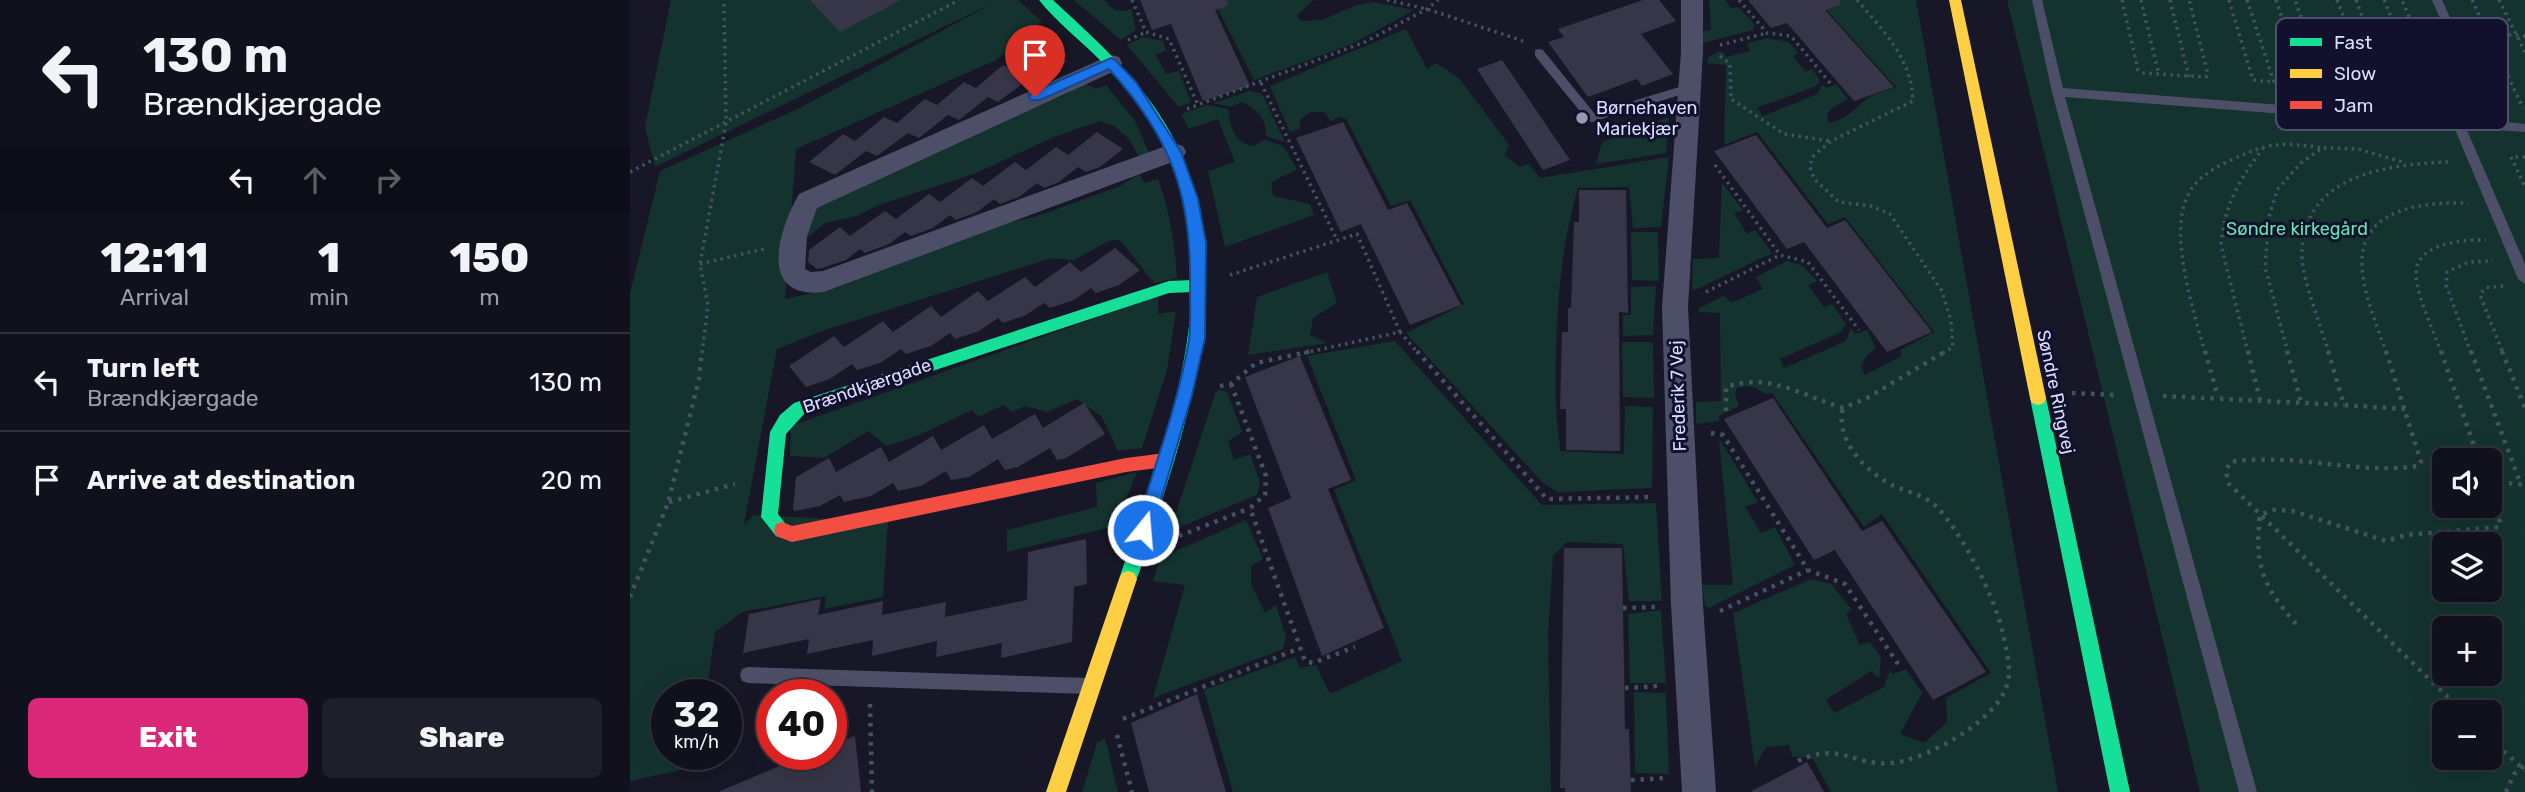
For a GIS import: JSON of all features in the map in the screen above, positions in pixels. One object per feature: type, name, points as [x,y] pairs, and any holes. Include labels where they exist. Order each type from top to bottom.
[{"type":"street","points":[[1045,0],[1111,63],[1132,86],[1156,120],[1174,152],[1191,199],[1199,243],[1197,338],[1184,395],[1094,687],[1056,792]]},
{"type":"street","name":"Frederik 7 Vej","points":[[1692,0],[1675,307],[1688,626],[1699,792]]},
{"type":"street","name":"Søndre Ringvej","points":[[1955,0],[2120,792]]},
{"type":"street","points":[[1111,63],[808,201],[799,215],[793,242],[792,274],[808,283],[824,281],[1174,152]]},
{"type":"street","name":"Brændkjærgade","points":[[1165,460],[1126,465],[792,534],[783,531],[769,517],[778,432],[786,420],[800,408],[1168,287],[1198,286]]},
{"type":"lane","points":[[2037,0],[2057,92],[2248,792]]},
{"type":"lane","points":[[2437,0],[2445,18]]},
{"type":"lane","points":[[1539,53],[1592,118],[1689,88]]},
{"type":"lane","points":[[2057,92],[2276,109]]},
{"type":"lane","points":[[2461,130],[2525,279]]},
{"type":"lane","points":[[748,675],[1094,687]]},
{"type":"path","points":[[630,597],[668,503],[699,379],[708,305],[700,264],[726,122],[724,0]]},
{"type":"path","points":[[630,172],[959,0]]},
{"type":"path","points":[[1132,0],[1146,32],[1169,39],[1198,105]]},
{"type":"path","points":[[1387,0],[1427,9],[1524,41],[1539,53]]},
{"type":"path","points":[[1156,120],[1365,42],[1427,9],[1438,0]]},
{"type":"path","points":[[1739,0],[1767,33]]},
{"type":"path","points":[[1726,411],[1726,387],[1754,379],[1776,383],[1843,408],[1867,398],[1953,347],[1951,321],[1942,291],[1890,214],[1871,206],[1839,202],[1814,179],[1810,167],[1811,158],[1831,141],[1913,102],[1915,87],[1907,68],[1891,40],[1857,0]]},
{"type":"path","points":[[2122,0],[2138,70],[2159,75],[2206,78],[2208,74],[2189,0]]},
{"type":"path","points":[[2141,0],[2159,75]]},
{"type":"path","points":[[2170,0],[2189,77]]},
{"type":"path","points":[[2228,0],[2253,80],[2274,82],[2248,0]]},
{"type":"path","points":[[2276,0],[2282,18]]},
{"type":"path","points":[[2295,0],[2301,18]]},
{"type":"path","points":[[2337,0],[2344,18]]},
{"type":"path","points":[[2356,0],[2363,18]]},
{"type":"path","points":[[2384,0],[2392,18]]},
{"type":"path","points":[[2402,0],[2409,18]]},
{"type":"path","points":[[2472,0],[2481,18]]},
{"type":"path","points":[[2499,0],[2508,18]]},
{"type":"path","points":[[2508,19],[2525,52]]},
{"type":"path","points":[[1830,83],[1791,36],[1767,33],[1714,46],[1721,58],[1730,64],[1731,99],[1784,134],[1831,141]]},
{"type":"path","points":[[2508,34],[2525,36]]},
{"type":"path","points":[[2508,76],[2525,112]]},
{"type":"path","points":[[1261,83],[1337,240]]},
{"type":"path","points":[[2218,397],[2185,268],[2183,205],[2195,183],[2211,169],[2278,144],[2358,149],[2408,163]]},
{"type":"path","points":[[2260,400],[2221,244],[2221,218],[2230,195],[2263,148]]},
{"type":"path","points":[[2301,402],[2264,267],[2265,242],[2277,190],[2301,163],[2322,148]]},
{"type":"path","points":[[1685,152],[1713,163],[1780,255],[1808,262],[1859,330]]},
{"type":"path","points":[[2525,158],[2511,156],[2525,187]]},
{"type":"path","points":[[2344,405],[2302,260],[2305,234],[2316,206],[2354,176],[2379,167],[2408,163],[2475,164]]},
{"type":"path","points":[[2451,700],[2228,483],[2226,471],[2230,462],[2270,456],[2357,469],[2402,470],[2419,466],[2421,462],[2364,283],[2361,257],[2369,232],[2386,218],[2410,206],[2431,202],[2493,204]]},
{"type":"path","points":[[1198,286],[1357,234],[1400,332],[1547,499],[1682,496]]},
{"type":"path","points":[[2475,448],[2416,275],[2419,261],[2442,244],[2467,239],[2510,244]]},
{"type":"path","points":[[700,264],[793,242]]},
{"type":"path","points":[[1675,307],[1780,255]]},
{"type":"path","points":[[2502,482],[2523,485],[2446,285],[2447,272],[2458,263],[2473,260],[2518,262]]},
{"type":"path","points":[[2509,285],[2485,288],[2480,295],[2525,408]]},
{"type":"path","points":[[1184,395],[1231,384],[1256,363],[1400,332]]},
{"type":"path","points":[[1136,554],[1250,508],[1265,495],[1266,476],[1231,384]]},
{"type":"path","points":[[2037,392],[2218,397],[2405,409]]},
{"type":"path","points":[[1798,761],[1814,752],[1831,749],[1889,763],[1911,759],[1974,726],[1992,710],[2008,684],[2002,627],[1992,600],[1947,522],[1929,500],[1891,484],[1854,452],[1841,430],[1839,417],[1843,408]]},
{"type":"path","points":[[1679,428],[1723,435],[1808,570],[1845,584],[1898,664]]},
{"type":"path","points":[[668,503],[772,474]]},
{"type":"path","points":[[1250,508],[1305,661],[1313,663],[1355,648]]},
{"type":"path","points":[[2260,515],[2274,510],[2293,511],[2386,541],[2406,535],[2499,527],[2499,518]]},
{"type":"path","points":[[2260,515],[2256,554],[2264,583],[2296,624]]},
{"type":"path","points":[[1688,626],[1808,570]]},
{"type":"path","points":[[1132,792],[1117,735],[1124,716],[1300,648]]},
{"type":"path","points":[[871,708],[872,792]]},
{"type":"path","points":[[1079,727],[1117,735]]},
{"type":"path","points":[[2502,748],[2524,767],[2514,774],[2506,792]]},
{"type":"green space","points":[[671,0],[1018,0],[1042,22],[996,60],[796,149],[785,299],[836,288],[1005,223],[1035,217],[1120,186],[1139,174],[1144,183],[1158,179],[1171,228],[1177,278],[1154,283],[1120,240],[1109,241],[1074,260],[1051,258],[819,332],[777,349],[744,524],[754,515],[888,522],[883,597],[824,609],[826,596],[742,612],[715,632],[708,679],[651,679],[651,770],[682,770],[630,781],[630,294],[660,171],[800,108],[995,2],[655,167],[645,127]]},
{"type":"green space","points":[[1074,0],[1105,0],[1116,10],[1131,9],[1136,30],[1121,40]]},
{"type":"green space","points":[[1195,0],[1314,0],[1297,15],[1301,21],[1322,20],[1357,5],[1374,2],[1414,10],[1352,44],[1254,80],[1216,5]]},
{"type":"green space","points":[[1709,0],[1725,0],[1731,8],[1738,7],[1755,25],[1753,30],[1703,43],[1703,31],[1711,30]]},
{"type":"green space","points":[[1800,0],[1916,0],[2058,792],[1831,792],[1813,759],[1792,756],[1789,745],[1766,747],[1755,767],[1733,613],[1811,579],[1831,584],[1852,610],[1846,614],[1860,645],[1870,642],[1881,657],[1879,678],[1871,671],[1826,700],[1834,713],[1884,687],[1890,670],[1893,674],[1906,669],[1922,693],[1900,734],[1924,743],[1947,722],[1946,698],[1991,673],[1882,514],[1864,527],[1772,393],[1765,394],[1752,387],[1737,388],[1735,394],[1739,406],[1719,416],[1719,421],[1696,424],[1696,402],[1721,401],[1720,313],[1699,312],[1698,309],[1724,295],[1731,303],[1763,289],[1756,277],[1787,261],[1803,266],[1817,281],[1808,285],[1824,307],[1832,304],[1846,324],[1841,332],[1780,359],[1784,368],[1846,341],[1851,328],[1855,334],[1867,330],[1876,348],[1867,355],[1861,366],[1865,375],[1902,356],[1900,350],[1934,332],[1845,217],[1828,224],[1757,132],[1724,145],[1726,65],[1707,63],[1708,57],[1721,51],[1726,57],[1750,51],[1747,44],[1766,38],[1789,42],[1798,53],[1793,56],[1805,72],[1812,69],[1820,80],[1816,86],[1757,108],[1763,116],[1817,94],[1822,85],[1827,88],[1836,84],[1848,99],[1827,114],[1829,123],[1846,116],[1871,96],[1896,87],[1822,5]]},
{"type":"green space","name":"Søndre kirkegård","points":[[2007,0],[2525,0],[2525,792],[2200,792]]},
{"type":"green space","points":[[1406,29],[1427,69],[1436,63],[1459,78],[1509,145],[1504,155],[1520,167],[1529,164],[1540,178],[1669,157],[1661,227],[1633,228],[1629,187],[1578,188],[1566,242],[1557,325],[1556,408],[1560,451],[1624,454],[1625,406],[1653,407],[1652,488],[1558,492],[1543,483],[1406,333],[1464,304],[1410,200],[1391,206],[1346,119],[1341,117],[1331,121],[1324,112],[1310,112],[1300,120],[1300,129],[1290,132],[1270,86]]},
{"type":"green space","points":[[1143,37],[1163,41],[1166,50],[1156,55],[1166,74],[1179,71],[1191,102],[1179,107],[1127,45]]},
{"type":"green space","points":[[1083,82],[1095,89],[1106,85],[1135,121],[1150,155],[1139,157],[1129,139],[1114,126],[1100,121],[1054,137],[976,173],[876,206],[857,216],[825,223],[803,241],[811,208],[1065,95]]},
{"type":"green space","points":[[1250,91],[1262,94],[1285,142],[1266,136],[1263,119],[1247,104],[1242,102],[1230,107],[1213,103]]},
{"type":"green space","points":[[1207,105],[1228,109],[1234,133],[1247,144],[1254,146],[1264,140],[1283,146],[1297,169],[1271,182],[1273,196],[1310,204],[1314,215],[1225,247],[1208,171],[1235,162],[1218,119],[1189,129],[1181,114]]},
{"type":"green space","points":[[1669,117],[1666,153],[1596,164],[1602,142]]},
{"type":"green space","points":[[1722,183],[1743,210],[1734,213],[1747,234],[1755,230],[1772,253],[1695,290],[1692,289],[1693,259],[1719,258]]},
{"type":"green space","points":[[1631,232],[1658,232],[1659,281],[1632,280]]},
{"type":"green space","points":[[1327,272],[1337,303],[1313,318],[1310,335],[1327,343],[1248,355],[1257,297]]},
{"type":"green space","points":[[1656,286],[1653,335],[1623,336],[1623,315],[1631,315],[1631,287]]},
{"type":"green space","points":[[1158,296],[1158,314],[1176,311],[1167,370],[1142,448],[1118,451],[1102,417],[1077,399],[1047,412],[1025,406],[1012,412],[1004,405],[978,417],[972,410],[922,434],[887,446],[868,431],[824,458],[790,456],[791,426]]},
{"type":"green space","points":[[1395,341],[1542,505],[1656,503],[1662,601],[1629,601],[1623,544],[1567,542],[1553,556],[1548,634],[1551,792],[1233,792],[1204,690],[1295,657],[1300,668],[1316,665],[1330,694],[1402,661],[1334,490],[1356,480],[1307,356]]},
{"type":"green space","points":[[1622,342],[1653,342],[1654,398],[1623,397]]},
{"type":"green space","points":[[1216,391],[1227,392],[1242,432],[1228,441],[1234,460],[1250,454],[1260,482],[1257,495],[1170,531]]},
{"type":"green space","points":[[1719,438],[1758,502],[1745,507],[1761,533],[1775,527],[1795,565],[1709,608],[1705,605],[1702,585],[1733,585]]},
{"type":"green space","points":[[1137,472],[1115,526],[1007,552],[1007,530],[1097,507],[1096,483]]},
{"type":"green space","points":[[1246,520],[1263,559],[1251,566],[1251,584],[1265,613],[1276,605],[1286,637],[1283,649],[1153,698],[1185,585],[1153,581],[1160,558]]},
{"type":"green space","points":[[1661,610],[1666,683],[1630,683],[1628,614]]},
{"type":"green space","points":[[1634,692],[1666,693],[1669,774],[1635,773]]},
{"type":"green space","points":[[1105,738],[1118,792],[1082,792],[1097,743]]},
{"type":"building","points":[[810,0],[901,0],[840,32]]},
{"type":"building","points":[[1140,0],[1227,0],[1228,6],[1215,10],[1250,86],[1203,101],[1171,24],[1152,30]]},
{"type":"building","points":[[1643,0],[1659,0],[1676,21],[1641,34],[1673,74],[1642,86],[1637,79],[1588,97],[1548,42],[1564,37],[1558,29]]},
{"type":"building","points":[[1748,0],[1840,0],[1840,5],[1825,10],[1894,87],[1854,101],[1787,23],[1771,28]]},
{"type":"building","points":[[1040,49],[1067,61],[1044,82],[1037,85],[1026,81],[998,102],[988,97],[959,120],[948,115],[919,138],[908,133],[877,156],[866,151],[835,175],[809,162],[843,134],[855,141],[884,117],[897,123],[925,99],[937,105],[964,82],[976,88],[1003,65],[1015,71]]},
{"type":"building","points":[[1502,60],[1570,160],[1543,170],[1477,69]]},
{"type":"building","points":[[1343,122],[1388,210],[1407,203],[1461,305],[1410,325],[1361,224],[1341,232],[1296,138]]},
{"type":"building","points":[[1097,132],[1123,149],[1100,167],[1086,172],[1078,167],[1059,182],[1044,188],[1037,183],[1019,197],[1000,204],[994,199],[977,212],[956,220],[950,215],[933,228],[911,236],[905,232],[889,244],[865,253],[860,249],[846,260],[822,268],[817,269],[808,262],[809,250],[840,227],[850,236],[885,211],[896,219],[929,194],[940,202],[972,178],[983,186],[1015,162],[1026,170],[1056,147],[1068,155]]},
{"type":"building","points":[[1756,135],[1827,228],[1845,220],[1932,332],[1887,352],[1804,242],[1787,249],[1714,151]]},
{"type":"building","points":[[1579,190],[1626,190],[1628,313],[1619,312],[1620,451],[1566,450],[1566,409],[1560,409],[1562,332],[1568,332],[1568,308],[1571,308],[1574,222],[1579,222]]},
{"type":"building","points":[[1115,248],[1140,270],[1119,285],[1096,293],[1091,288],[1074,300],[1050,308],[1044,303],[1026,315],[1003,323],[998,318],[979,331],[955,339],[950,333],[931,346],[906,354],[901,349],[880,363],[857,370],[852,364],[830,379],[806,387],[789,366],[834,336],[844,347],[883,321],[893,332],[931,306],[941,317],[978,291],[988,301],[1025,277],[1035,287],[1070,262],[1081,272]]},
{"type":"building","points":[[1300,356],[1351,480],[1328,489],[1384,628],[1322,656],[1268,508],[1291,498],[1245,377]]},
{"type":"building","points":[[1773,398],[1862,531],[1882,521],[1986,672],[1933,700],[1835,550],[1814,560],[1724,419]]},
{"type":"building","points":[[1084,403],[1105,434],[1066,458],[1057,460],[1050,448],[1018,467],[1005,470],[998,459],[969,477],[951,480],[946,471],[921,486],[898,491],[893,483],[871,496],[844,502],[840,495],[820,506],[795,511],[793,509],[796,477],[829,458],[836,472],[881,447],[889,462],[933,436],[941,450],[984,425],[992,439],[1035,414],[1043,428]]},
{"type":"building","points":[[1086,539],[1087,584],[1074,587],[1072,642],[1001,658],[1002,643],[936,657],[937,641],[872,656],[873,640],[807,654],[809,639],[743,653],[749,614],[821,599],[818,615],[883,601],[882,615],[946,602],[945,617],[1027,600],[1028,552]]},
{"type":"building","points":[[1564,548],[1622,548],[1625,729],[1629,729],[1631,792],[1565,792],[1565,788],[1560,788]]},
{"type":"building","points":[[1197,694],[1226,792],[1149,792],[1131,723]]},
{"type":"building","points":[[855,736],[861,792],[718,792],[770,770],[847,770],[847,739]]},
{"type":"building","points":[[1807,762],[1824,792],[1750,792]]},
{"type":"traffic: fast","points":[[1045,0],[1123,76],[1162,129],[1186,182],[1198,237],[1199,295],[1193,354],[1164,470],[1128,579]]},
{"type":"traffic: fast","points":[[782,530],[769,517],[778,432],[786,420],[800,408],[1169,287],[1198,286]]},
{"type":"traffic: fast","points":[[2038,398],[2120,792]]},
{"type":"traffic: slow","points":[[1955,0],[2038,398]]},
{"type":"traffic: slow","points":[[1056,792],[1128,579]]},
{"type":"traffic: jam","points":[[782,530],[792,534],[1126,465],[1165,460]]},
{"type":"place","name":"Børnehaven Mariekjær","points":[[1582,118]]},
{"type":"route","points":[[1035,97],[1111,63],[1132,86],[1156,120],[1174,152],[1191,199],[1199,243],[1197,338],[1184,395],[1143,530]]}]
